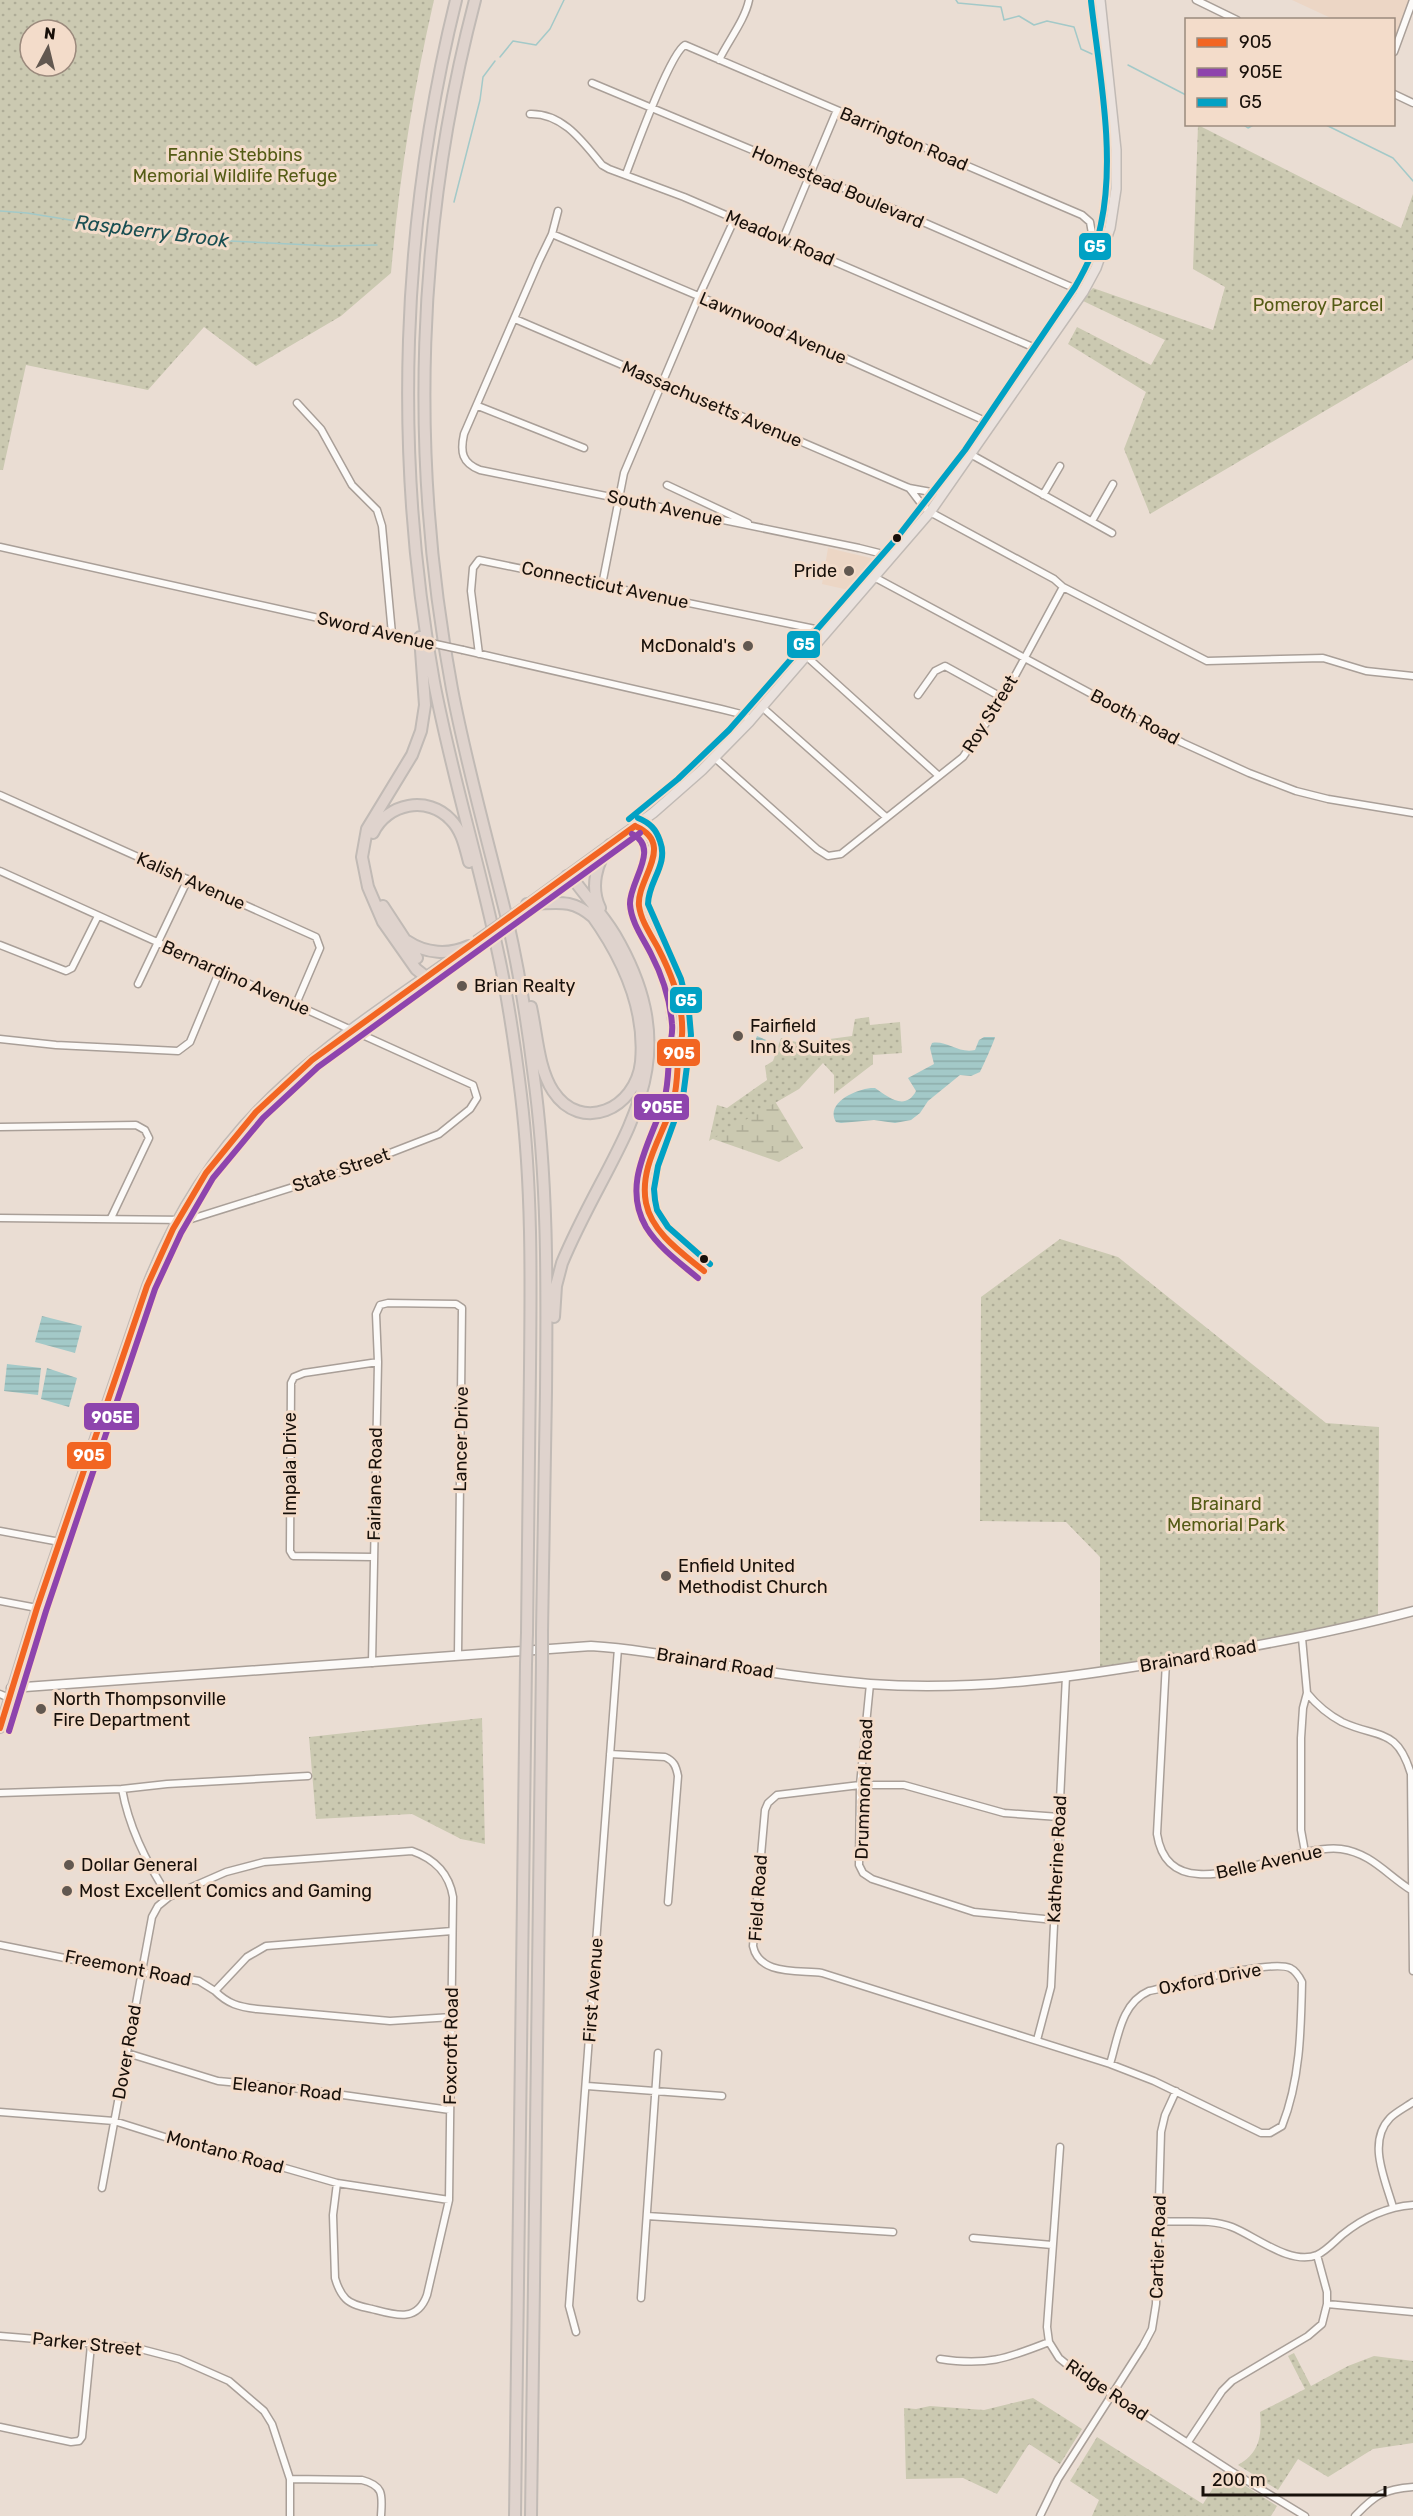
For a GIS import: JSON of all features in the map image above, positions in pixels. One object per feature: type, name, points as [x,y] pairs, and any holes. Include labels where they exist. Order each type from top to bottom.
[{"type":"highway","points":[[456,0],[438,76],[425,158],[414,253],[410,315],[410,461],[414,538],[423,611],[440,709],[498,950],[524,1118],[528,1176],[532,1255],[515,2516]]},
{"type":"highway","points":[[475,0],[452,104],[432,236],[424,361],[426,470],[433,565],[451,684],[521,988],[536,1093],[544,1176],[547,1261],[531,2516]]},
{"type":"highway","points":[[423,611],[420,630],[425,705],[421,731],[412,755],[368,829],[362,853],[366,877],[379,915],[416,969],[426,977]]},
{"type":"highway","points":[[426,977],[424,969],[382,903],[369,862],[372,834],[380,822],[392,812],[408,806],[421,805],[436,809],[448,817],[459,832],[473,873],[483,890]]},
{"type":"highway","points":[[521,988],[531,1008],[546,1077],[558,1098],[572,1108],[590,1112],[609,1109],[625,1099],[636,1085],[640,1069],[640,1021],[626,974],[599,918],[594,885],[600,861],[610,845]]},
{"type":"highway","points":[[546,1343],[553,1324],[556,1286],[562,1263],[633,1118],[647,1074],[649,1035],[643,999],[626,956],[574,880],[567,876]]},
{"type":"highway","points":[[525,906],[565,902],[580,907],[599,918]]},
{"type":"highway","points":[[401,936],[416,947],[431,952],[450,951],[473,944]]},
{"type":"main road","points":[[0,1728],[7,1693],[145,1292],[178,1220],[206,1173],[248,1120],[298,1071],[610,845],[715,758],[751,720],[930,512],[972,455],[1083,292],[1096,268],[1103,248],[1114,208],[1117,171],[1100,0]]},
{"type":"main road","name":"Brainard Road","points":[[7,1693],[560,1647],[618,1648],[738,1668],[870,1684],[969,1684],[1066,1676],[1166,1662],[1302,1638],[1413,1611]]},
{"type":"street","points":[[719,60],[730,37],[742,20],[748,0]]},
{"type":"street","points":[[1196,0],[1233,18]]},
{"type":"street","points":[[1395,49],[1413,0]]},
{"type":"street","name":"Barrington Road","points":[[652,109],[681,47],[685,45],[1082,215],[1090,222],[1094,245],[1103,248]]},
{"type":"street","name":"Homestead Boulevard","points":[[592,83],[891,208],[1083,292]]},
{"type":"street","points":[[1395,94],[1413,103]]},
{"type":"street","points":[[626,174],[652,109]]},
{"type":"street","points":[[783,238],[837,110]]},
{"type":"street","name":"Meadow Road","points":[[530,114],[548,117],[568,127],[602,165],[647,181],[783,238],[1042,351]]},
{"type":"street","points":[[558,211],[552,234],[478,406],[584,448]]},
{"type":"street","points":[[602,585],[624,473],[699,296],[735,218]]},
{"type":"street","name":"Lawnwood Avenue","points":[[552,234],[992,424]]},
{"type":"street","name":"Massachusetts Avenue","points":[[515,319],[909,489],[932,492],[947,489]]},
{"type":"street","points":[[297,403],[321,429],[352,485],[377,510],[382,526],[392,634]]},
{"type":"street","name":"South Avenue","points":[[478,406],[464,438],[462,456],[471,466],[879,553],[890,559]]},
{"type":"street","points":[[972,455],[1112,533]]},
{"type":"street","points":[[1043,495],[1060,466]]},
{"type":"street","points":[[667,484],[758,527]]},
{"type":"street","points":[[1092,521],[1113,484]]},
{"type":"street","name":"Massachusetts Avenue","points":[[909,489],[930,512],[1054,579],[1063,587],[1207,661],[1323,658],[1366,671],[1413,676]]},
{"type":"street","name":"Sword Avenue","points":[[0,547],[721,709],[741,714],[751,720]]},
{"type":"street","name":"Connecticut Avenue","points":[[479,654],[471,591],[473,568],[479,560],[815,629],[825,634]]},
{"type":"street","name":"Booth Road","points":[[874,577],[1183,743],[1268,782],[1328,799],[1413,813]]},
{"type":"street","name":"Roy Street","points":[[715,758],[817,849],[828,856],[841,854],[963,757],[974,744],[1003,698],[1063,587]]},
{"type":"street","points":[[806,656],[939,776]]},
{"type":"street","points":[[918,695],[935,671],[945,666],[1003,698]]},
{"type":"street","points":[[762,707],[886,817]]},
{"type":"street","name":"Kalish Avenue","points":[[0,795],[316,936],[320,948],[296,1004]]},
{"type":"street","points":[[635,826],[647,854],[644,867],[634,885],[631,902],[633,916],[649,939],[665,986],[675,1038],[679,1046],[678,1071],[672,1104],[648,1163],[645,1182],[646,1204],[658,1228],[704,1271]]},
{"type":"street","name":"Bernardino Avenue","points":[[0,871],[473,1085]]},
{"type":"street","points":[[138,984],[188,879]]},
{"type":"street","points":[[0,945],[66,971],[72,968],[98,916]]},
{"type":"street","points":[[0,1039],[56,1045],[178,1051],[190,1042],[220,970]]},
{"type":"street","name":"State Street","points":[[178,1220],[188,1221],[341,1172],[439,1134],[476,1102],[477,1093],[473,1085]]},
{"type":"street","points":[[0,1127],[136,1125],[142,1127],[149,1138],[111,1218]]},
{"type":"street","points":[[0,1218],[178,1220]]},
{"type":"street","name":"Lancer Drive","points":[[380,1305],[388,1303],[456,1304],[462,1308],[458,1655]]},
{"type":"street","name":"Fairlane Road","points":[[372,1663],[378,1362],[376,1314],[380,1305]]},
{"type":"street","name":"Impala Drive","points":[[374,1557],[293,1556],[290,1551],[291,1383],[294,1377],[304,1373],[378,1362]]},
{"type":"street","points":[[0,1531],[60,1542]]},
{"type":"street","points":[[0,1601],[37,1608]]},
{"type":"street","points":[[1302,1638],[1307,1693],[1303,1708],[1301,1750],[1301,1830],[1305,1852]]},
{"type":"street","name":"First Avenue","points":[[576,2332],[569,2306],[618,1648]]},
{"type":"street","name":"Belle Avenue","points":[[1166,1662],[1157,1834],[1160,1850],[1166,1860],[1184,1873],[1196,1876],[1221,1873],[1329,1848],[1370,1857],[1411,1890]]},
{"type":"street","name":"Katherine Road","points":[[1037,2040],[1051,1987],[1066,1676]]},
{"type":"street","name":"Drummond Road","points":[[870,1684],[860,1785],[859,1865],[863,1874],[872,1880],[974,1912],[1055,1920]]},
{"type":"street","points":[[1307,1693],[1313,1701],[1342,1722],[1388,1736],[1402,1751],[1407,1761],[1411,1774],[1413,1971]]},
{"type":"street","points":[[610,1754],[665,1757],[676,1767],[678,1776],[668,1902]]},
{"type":"street","points":[[0,1793],[122,1789],[167,1784],[308,1776]]},
{"type":"street","name":"Field Road","points":[[1059,1817],[1004,1814],[916,1787],[892,1784],[860,1785],[777,1795],[768,1803],[765,1810],[753,1946],[755,1955],[762,1964],[822,1973],[1110,2064]]},
{"type":"street","points":[[122,1789],[133,1830],[152,1871],[169,1897]]},
{"type":"street","name":"Foxcroft Road","points":[[169,1897],[226,1872],[264,1862],[412,1851],[426,1856],[444,1872],[451,1884],[452,1931],[449,2200],[424,2304],[416,2311],[405,2315],[393,2314],[359,2306],[345,2299],[338,2288],[335,2278],[333,2215],[338,2183]]},
{"type":"street","name":"Dover Road","points":[[102,2188],[152,1917],[158,1906],[169,1897]]},
{"type":"street","name":"Freemont Road","points":[[0,1945],[141,1972],[188,1978],[215,1991],[247,1957],[266,1946],[452,1931]]},
{"type":"street","name":"Oxford Drive","points":[[1277,1966],[1289,1968],[1297,1973],[1302,1982],[1297,2076],[1281,2126],[1270,2133],[1261,2133],[1176,2091],[1110,2064],[1125,2015],[1138,1996],[1149,1991],[1255,1968],[1277,1966]]},
{"type":"street","points":[[215,1991],[237,2007],[390,2021],[452,2017]]},
{"type":"street","name":"Eleanor Road","points":[[127,2053],[218,2081],[293,2088],[450,2110]]},
{"type":"street","points":[[641,2298],[658,2053]]},
{"type":"street","points":[[587,2086],[722,2096]]},
{"type":"street","name":"Cartier Road","points":[[1040,2516],[1058,2480],[1143,2346],[1155,2318],[1161,2132],[1165,2115],[1176,2091]]},
{"type":"street","points":[[1393,2206],[1378,2142],[1383,2127],[1391,2117],[1413,2102]]},
{"type":"street","name":"Montano Road","points":[[0,2112],[114,2121],[191,2146],[264,2162],[338,2183],[449,2200]]},
{"type":"street","points":[[940,2359],[969,2363],[989,2362],[1008,2359],[1049,2342],[1048,2313],[1060,2147]]},
{"type":"street","points":[[1159,2221],[1216,2222],[1231,2226],[1274,2249],[1296,2256],[1317,2255],[1351,2228],[1393,2206],[1413,2205]]},
{"type":"street","points":[[647,2216],[893,2232]]},
{"type":"street","points":[[973,2238],[1053,2246]]},
{"type":"street","points":[[1188,2442],[1222,2391],[1232,2381],[1308,2336],[1322,2324],[1327,2304],[1325,2284],[1317,2255]]},
{"type":"street","points":[[1327,2304],[1413,2312]]},
{"type":"street","name":"Parker Street","points":[[0,2336],[148,2350],[179,2359],[229,2381],[264,2411],[272,2424],[290,2479],[290,2516]]},
{"type":"street","name":"Ridge Road","points":[[1049,2342],[1065,2363],[1112,2395],[1305,2516]]},
{"type":"street","points":[[0,2427],[71,2442],[79,2441],[82,2437],[91,2345]]},
{"type":"street","points":[[290,2479],[362,2480],[374,2483],[382,2496],[381,2516]]},
{"type":"street","points":[[1355,2516],[1381,2493],[1394,2488],[1413,2487]]},
{"type":"shaded area","points":[[1292,0],[1409,0],[1395,40],[1395,18],[1331,18]]},
{"type":"shaded area","points":[[828,548],[875,559],[853,591],[822,584]]},
{"type":"green space","name":"Fannie Stebbins Memorial Wildlife Refuge","points":[[0,0],[434,0],[408,136],[391,273],[341,316],[256,366],[204,327],[148,390],[26,365],[3,470],[0,470]]},
{"type":"green space","name":"Pomeroy Parcel","points":[[1198,126],[1401,228],[1413,194],[1413,359],[1150,514],[1124,449],[1146,392],[1068,344],[1077,327],[1151,365],[1165,340],[1081,300],[1093,288],[1213,330],[1225,287],[1193,269]]},
{"type":"green space","points":[[869,1017],[870,1025],[900,1022],[902,1053],[873,1055],[873,1064],[834,1094],[834,1075],[823,1063],[799,1089],[709,1141],[717,1105],[727,1108],[767,1080],[765,1066],[773,1061],[781,1038],[800,1043],[852,1036],[855,1019]]},
{"type":"green space","points":[[773,1098],[803,1148],[779,1162],[713,1139],[717,1129]]},
{"type":"green space","name":"Brainard Memorial Park","points":[[1060,1239],[1118,1257],[1326,1423],[1379,1427],[1378,1616],[1327,1629],[1103,1669],[1100,1667],[1100,1557],[1066,1522],[980,1521],[981,1297]]},
{"type":"green space","points":[[482,1718],[485,1844],[461,1839],[412,1814],[316,1819],[309,1737]]},
{"type":"green space","points":[[1294,2353],[1311,2386],[1348,2366],[1374,2356],[1413,2361],[1413,2443],[1373,2449],[1328,2477],[1298,2459],[1278,2490],[1238,2465],[1251,2455],[1258,2443],[1260,2412],[1305,2389],[1288,2356]]},
{"type":"green space","points":[[1033,2398],[1082,2429],[1060,2464],[1029,2444],[997,2494],[963,2478],[906,2479],[904,2408],[916,2409],[930,2406],[984,2410]]},
{"type":"green space","points":[[1097,2437],[1203,2504],[1223,2472],[1277,2506],[1271,2516],[1092,2516],[1099,2500],[1070,2481]]},
{"type":"water","points":[[757,1036],[773,1043],[770,1051],[754,1044]]},
{"type":"water","points":[[984,1037],[995,1037],[980,1072],[971,1076],[960,1075],[928,1101],[920,1113],[911,1120],[895,1123],[874,1120],[836,1122],[835,1108],[839,1102],[861,1090],[875,1088],[890,1098],[901,1101],[907,1101],[912,1097],[916,1091],[908,1078],[934,1064],[930,1048],[932,1043],[942,1043],[969,1051],[975,1050],[979,1040]]},
{"type":"water","points":[[42,1316],[82,1326],[75,1353],[35,1342]]},
{"type":"water","points":[[7,1364],[41,1368],[38,1395],[4,1391]]},
{"type":"water","points":[[47,1368],[77,1378],[69,1407],[41,1399]]},
{"type":"waterway","name":"Raspberry Brook","points":[[500,57],[513,41],[536,45],[550,29],[564,0]]},
{"type":"waterway","name":"Raspberry Brook","points":[[956,0],[958,3],[1001,7],[1004,20],[1019,16],[1034,25],[1047,21],[1074,27],[1081,49],[1092,54]]},
{"type":"waterway","name":"Raspberry Brook","points":[[454,202],[480,100],[483,77],[495,61]]},
{"type":"waterway","name":"Raspberry Brook","points":[[1128,65],[1185,94]]},
{"type":"waterway","name":"Raspberry Brook","points":[[1245,126],[1248,128],[1252,126]]},
{"type":"waterway","name":"Raspberry Brook","points":[[1328,126],[1393,158],[1413,181]]},
{"type":"waterway","name":"Raspberry Brook","points":[[0,211],[27,213],[188,239],[331,246],[377,245]]},
{"type":"transit line","name":"G5","points":[[629,819],[678,779],[729,730],[896,539],[965,450],[1079,280],[1097,240],[1105,197],[1107,170],[1105,113],[1091,1]]},
{"type":"transit line","name":"G5","points":[[638,818],[652,827],[660,841],[662,858],[648,904],[681,979],[689,1012],[691,1035],[683,1097],[658,1166],[654,1189],[655,1200],[657,1210],[668,1227],[710,1264]]},
{"type":"transit line","name":"905","points":[[635,826],[647,833],[653,842],[654,852],[640,896],[640,912],[672,979],[679,1001],[682,1024],[675,1096],[649,1164],[646,1177],[646,1203],[649,1214],[661,1233],[704,1271]]},
{"type":"transit line","name":"905","points":[[0,1728],[37,1608],[147,1286],[173,1229],[206,1173],[256,1112],[312,1060],[635,826]]},
{"type":"transit line","name":"905E","points":[[9,1731],[46,1611],[155,1289],[181,1233],[213,1178],[263,1118],[318,1067],[640,833]]},
{"type":"transit line","name":"905E","points":[[632,834],[640,840],[644,848],[644,856],[631,895],[631,911],[662,979],[672,1027],[666,1094],[641,1163],[636,1195],[639,1211],[651,1235],[670,1255],[698,1278]]},
{"type":"place","name":"Pride","points":[[849,571]]},
{"type":"place","name":"McDonald's","points":[[748,646]]},
{"type":"place","name":"Brian Realty","points":[[462,986]]},
{"type":"place","name":"Fairfield Inn & Suites","points":[[738,1036]]},
{"type":"place","name":"Enfield United Methodist Church","points":[[666,1576]]},
{"type":"place","name":"North Thompsonville Fire Department","points":[[41,1709]]},
{"type":"place","name":"Dollar General","points":[[69,1865]]},
{"type":"place","name":"Most Excellent Comics and Gaming","points":[[67,1891]]}]
